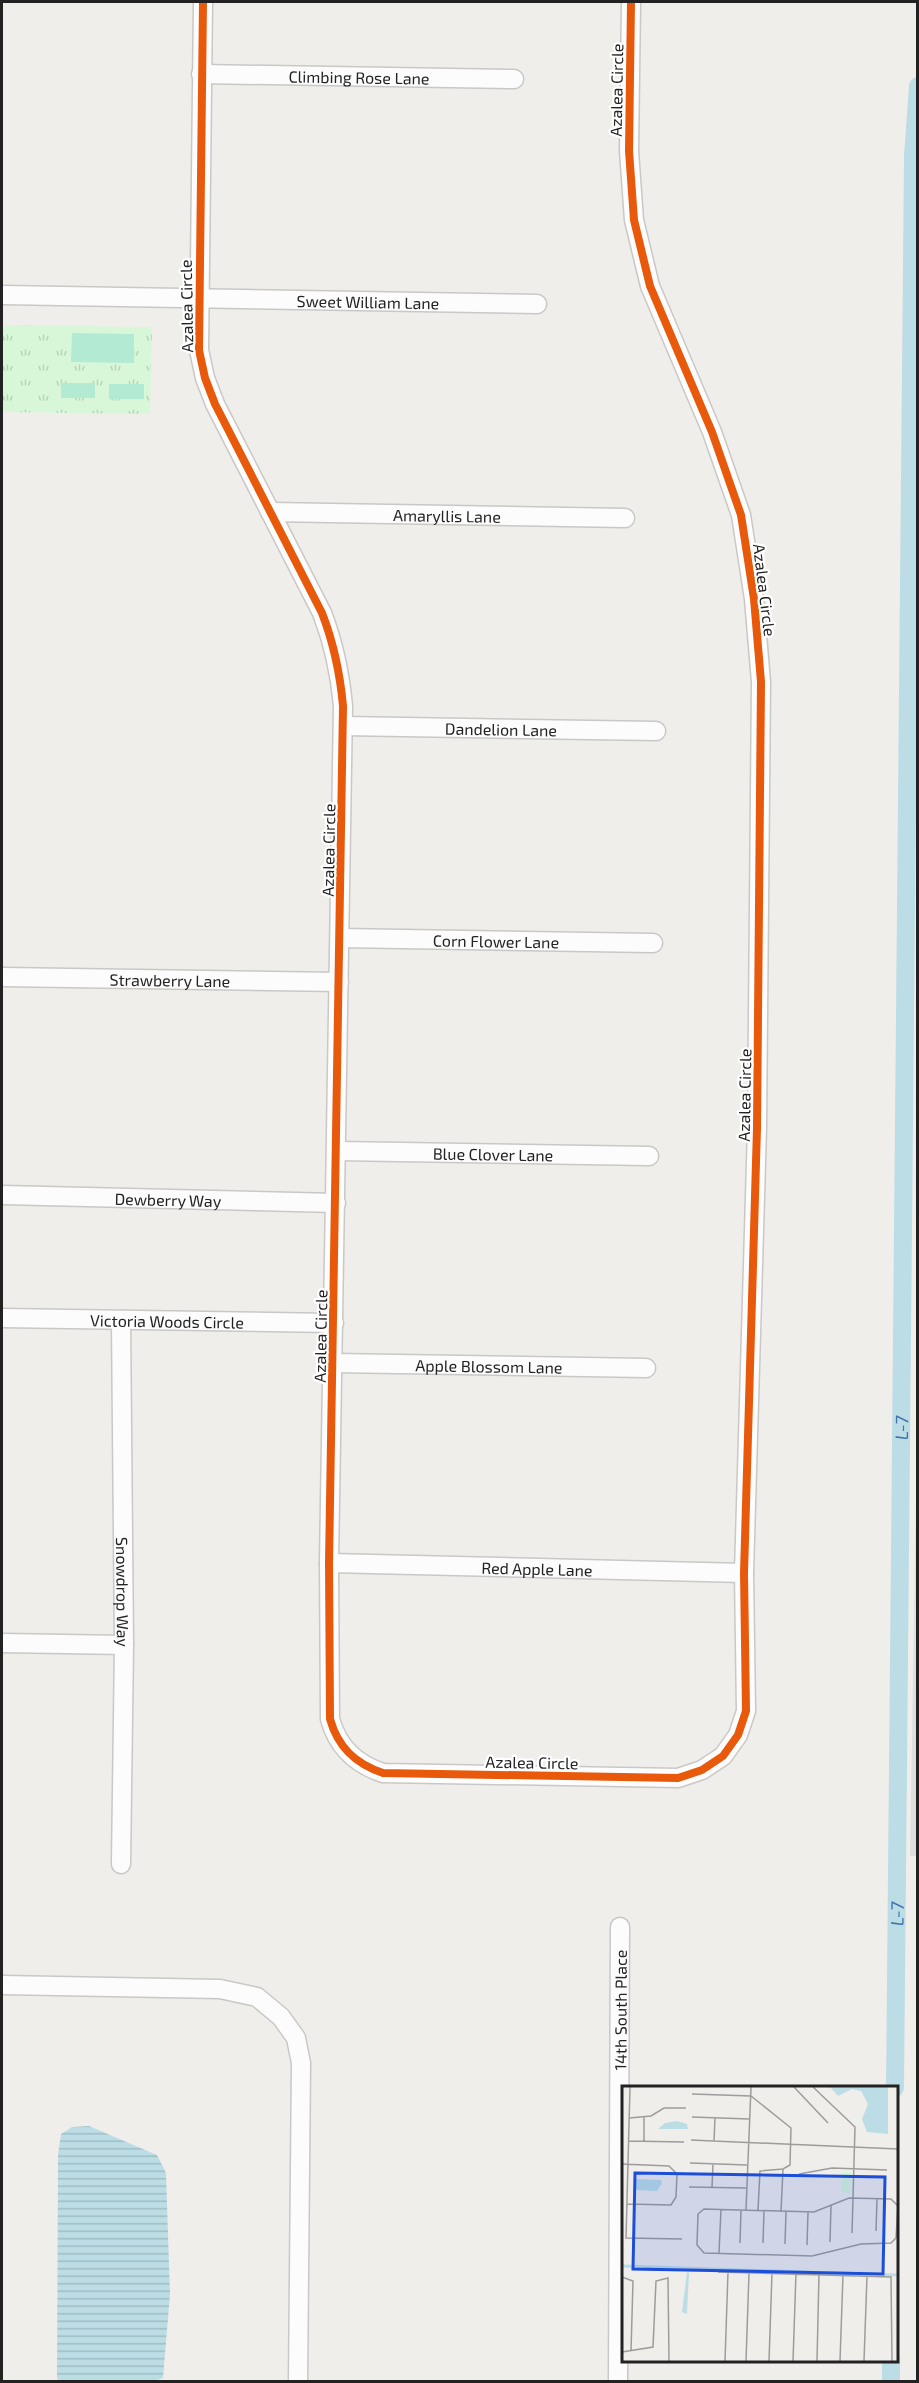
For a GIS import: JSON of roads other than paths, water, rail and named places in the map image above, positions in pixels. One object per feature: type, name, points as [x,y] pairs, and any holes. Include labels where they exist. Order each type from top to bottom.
[{"type":"street","name":"Azalea Circle","points":[[203,2],[198,336],[205,378],[214,404],[322,613],[333,643],[340,674],[344,726],[329,1563],[330,1719],[338,1740],[353,1758],[362,1765],[383,1773],[678,1778],[713,1764],[731,1746],[746,1711],[744,1573],[757,1128],[761,682],[754,598],[741,515],[712,432],[650,286],[634,220],[628,151],[631,2]]},
{"type":"street","name":"Climbing Rose Lane","points":[[201,74],[514,79]]},
{"type":"street","points":[[2,295],[198,298]]},
{"type":"street","name":"Sweet William Lane","points":[[198,298],[537,304]]},
{"type":"street","name":"Amaryllis Lane","points":[[270,512],[625,518]]},
{"type":"street","name":"Dandelion Lane","points":[[344,726],[656,731]]},
{"type":"street","name":"Corn Flower Lane","points":[[340,938],[652,943]]},
{"type":"street","name":"Strawberry Lane","points":[[2,977],[339,982]]},
{"type":"street","name":"Blue Clover Lane","points":[[337,1151],[649,1156]]},
{"type":"street","name":"Dewberry Way","points":[[2,1195],[336,1203]]},
{"type":"street","name":"Victoria Woods Circle","points":[[2,1318],[334,1323]]},
{"type":"street","name":"Snowdrop Way","points":[[121,1320],[124,1645],[121,1864]]},
{"type":"street","name":"Apple Blossom Lane","points":[[333,1363],[646,1368]]},
{"type":"street","name":"Red Apple Lane","points":[[329,1563],[744,1573]]},
{"type":"street","points":[[2,1643],[124,1645]]},
{"type":"street","name":"14th South Place","points":[[618,2382],[620,1927]]},
{"type":"street","points":[[2,1985],[220,1989],[257,1997],[281,2017],[296,2038],[301,2063],[298,2382]]},
{"type":"water","points":[[89,2126],[157,2155],[166,2173],[170,2294],[163,2378],[154,2381],[63,2382],[57,2379],[58,2155],[61,2134],[72,2127]]},
{"type":"waterway","name":"L-7","points":[[895,2086],[913,156],[918,86]]},
{"type":"waterway","name":"L-7","points":[[891,2362],[891,2382]]}]
